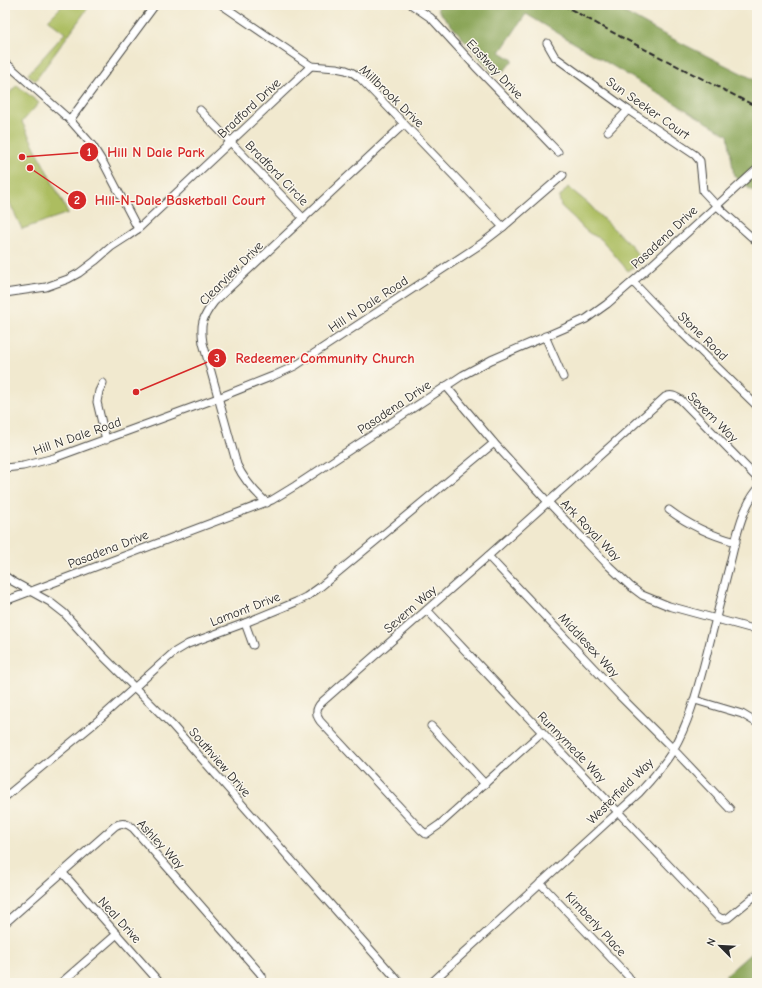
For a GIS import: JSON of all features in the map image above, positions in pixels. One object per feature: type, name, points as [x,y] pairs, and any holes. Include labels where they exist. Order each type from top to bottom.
[{"type":"street","points":[[70,120],[154,5]]},
{"type":"street","name":"Millbrook Drive","points":[[222,5],[312,66],[346,70],[360,78],[503,227]]},
{"type":"street","name":"Eastway Drive","points":[[412,5],[431,18],[558,152]]},
{"type":"street","name":"Sun Seeker Court","points":[[547,43],[554,57],[628,110],[695,155],[700,161],[703,190],[717,206],[757,242]]},
{"type":"street","points":[[5,62],[70,120],[86,137],[100,156],[138,229]]},
{"type":"street","name":"Bradford Drive","points":[[5,293],[46,287],[68,279],[79,273],[111,247],[138,229],[312,66]]},
{"type":"street","name":"Bradford Circle","points":[[200,110],[304,218]]},
{"type":"street","points":[[608,131],[628,110]]},
{"type":"street","name":"Clearview Drive","points":[[267,503],[254,492],[237,465],[203,343],[201,332],[204,316],[214,302],[404,124]]},
{"type":"street","name":"Pasadena Drive","points":[[5,601],[267,503],[482,364],[594,314],[633,282],[757,169]]},
{"type":"street","name":"Hill N Dale Road","points":[[5,468],[42,462],[106,440],[218,398],[294,366],[481,244],[503,227],[562,175]]},
{"type":"street","name":"Stone Road","points":[[633,282],[757,406]]},
{"type":"street","points":[[545,336],[563,377]]},
{"type":"street","points":[[103,383],[99,391],[97,402],[106,440]]},
{"type":"street","name":"Ark Royal Way","points":[[446,386],[494,443],[548,502],[619,577],[630,586],[642,595],[669,606],[757,630]]},
{"type":"street","name":"Severn Way","points":[[542,732],[440,825],[426,834],[320,721],[316,712],[317,708],[322,702],[488,556],[665,397],[672,395],[681,400],[757,478]]},
{"type":"street","name":"Lamont Drive","points":[[5,797],[86,730],[165,659],[188,644],[296,602],[313,592],[494,443]]},
{"type":"street","name":"Westerfield Way","points":[[431,983],[618,812],[652,779],[674,750],[695,700],[744,511],[757,490]]},
{"type":"street","points":[[669,510],[679,518],[698,528],[716,536],[736,542]]},
{"type":"street","name":"Middlesex Way","points":[[488,556],[620,696],[730,809]]},
{"type":"street","name":"Southview Drive","points":[[5,576],[50,602],[64,613],[103,656],[172,725],[400,983]]},
{"type":"street","name":"Runnymede Way","points":[[427,610],[717,916],[722,919],[728,918],[757,894]]},
{"type":"street","points":[[246,622],[253,645]]},
{"type":"street","points":[[695,700],[742,714],[757,723]]},
{"type":"street","points":[[431,726],[485,784]]},
{"type":"street","name":"Ashley Way","points":[[5,923],[115,826],[122,824],[130,826],[259,972],[262,976],[263,983]]},
{"type":"street","name":"Neal Drive","points":[[62,872],[160,983]]},
{"type":"street","name":"Kimberly Place","points":[[540,882],[628,976],[632,983]]},
{"type":"street","points":[[61,983],[116,934]]},
{"type":"green space","points":[[63,5],[90,5],[35,81],[28,74],[65,33],[48,20]]},
{"type":"green space","points":[[441,5],[611,5],[663,34],[757,81],[757,186],[752,191],[734,176],[728,135],[526,14],[500,52],[513,60],[505,70],[495,75],[437,9]]},
{"type":"green space","points":[[17,85],[39,103],[22,122],[68,213],[22,229],[5,193],[5,98]]},
{"type":"green space","points":[[568,187],[589,204],[631,245],[642,262],[628,271],[601,239],[589,233],[561,206],[559,198]]},
{"type":"green space","points":[[757,948],[757,983],[727,983],[726,975]]},
{"type":"railway","points":[[563,5],[621,37],[757,107]]},
{"type":"place","name":"Hill N Dale Park","points":[[22,157]]},
{"type":"place","name":"Hill-N-Dale Basketball Court","points":[[30,168]]},
{"type":"place","name":"Redeemer Community Church","points":[[136,392]]}]
